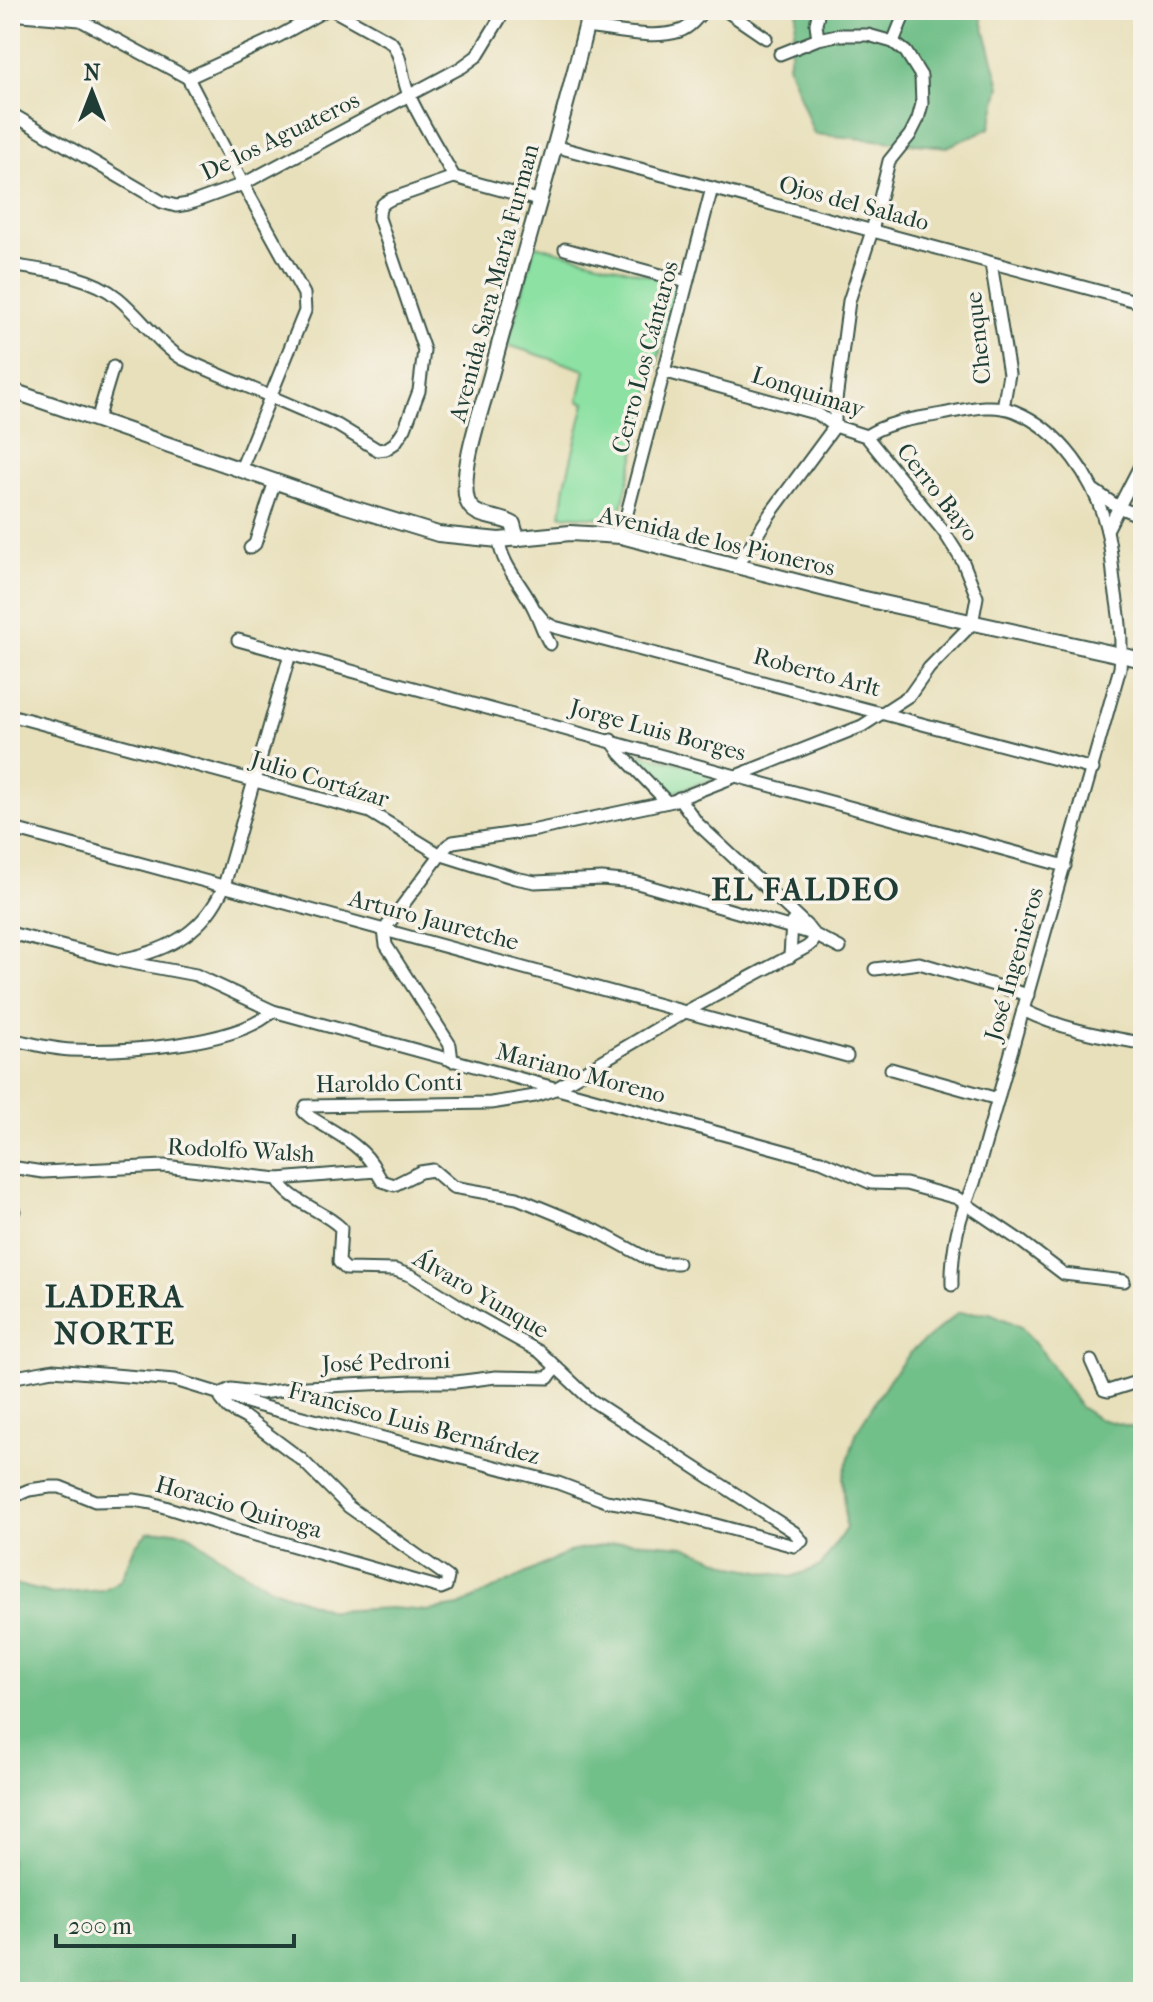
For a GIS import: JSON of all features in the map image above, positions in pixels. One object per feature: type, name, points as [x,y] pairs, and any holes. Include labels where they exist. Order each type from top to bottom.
[{"type":"main road","name":"Avenida Sara María Furman","points":[[517,539],[513,524],[503,518],[474,511],[468,503],[466,476],[589,10]]},
{"type":"main road","name":"Avenida de los Pioneros","points":[[10,390],[387,520],[438,534],[499,540],[570,533],[621,536],[972,624],[1143,660]]},
{"type":"street","points":[[188,78],[279,36],[326,10]]},
{"type":"street","points":[[333,10],[391,42],[396,48],[409,96],[454,177]]},
{"type":"street","name":"De los Aguateros","points":[[10,113],[162,202],[176,206],[188,204],[243,184],[462,67],[477,56],[505,10]]},
{"type":"street","points":[[586,27],[666,33],[683,30],[703,10]]},
{"type":"street","points":[[725,10],[766,38]]},
{"type":"street","points":[[818,39],[816,24],[819,10]]},
{"type":"street","points":[[893,42],[906,10]]},
{"type":"street","points":[[10,14],[80,15],[188,78],[298,282],[306,303],[305,311],[241,469]]},
{"type":"street","points":[[737,567],[770,514],[835,426],[845,315],[872,231],[889,161],[910,135],[922,104],[921,76],[915,63],[893,42],[879,37],[853,35],[818,39],[780,54]]},
{"type":"street","name":"Ojos del Salado","points":[[554,146],[1143,303]]},
{"type":"street","points":[[10,265],[63,275],[103,288],[145,323],[172,352],[197,366],[337,425],[378,450],[395,443],[405,428],[419,391],[424,350],[379,218],[382,203],[454,177],[538,200]]},
{"type":"street","name":"Cerro Los Cántaros","points":[[621,536],[712,188]]},
{"type":"street","points":[[565,249],[687,282]]},
{"type":"street","name":"Chenque","points":[[991,263],[1009,374],[1003,408]]},
{"type":"street","points":[[97,420],[113,367]]},
{"type":"street","name":"Lonquimay","points":[[663,371],[818,414],[835,426],[866,436],[892,423],[984,407],[1003,408],[1035,422],[1056,439],[1094,490],[1118,507],[1143,517]]},
{"type":"street","name":"Cerro Bayo","points":[[866,436],[935,520],[963,562],[977,597],[972,624]]},
{"type":"street","points":[[1107,530],[1143,460]]},
{"type":"street","points":[[250,548],[255,544],[275,481]]},
{"type":"street","name":"Lonquimay","points":[[1094,490],[1107,530],[1122,655]]},
{"type":"street","points":[[499,540],[501,552],[535,610],[541,630],[550,644]]},
{"type":"street","name":"Roberto Arlt","points":[[535,610],[554,627],[1093,769]]},
{"type":"street","points":[[452,1061],[450,1045],[386,945],[384,930],[439,854],[453,842],[536,830],[673,800],[862,726],[910,695],[929,668],[972,624]]},
{"type":"street","name":"Jorge Luis Borges","points":[[238,640],[1065,866]]},
{"type":"street","points":[[116,960],[157,950],[182,938],[209,915],[224,886],[290,654]]},
{"type":"street","name":"José Ingenieros","points":[[952,1285],[952,1252],[965,1202],[974,1183],[1093,769],[1122,655]]},
{"type":"street","name":"Julio Cortázar","points":[[10,715],[370,812],[439,854],[535,882],[602,879],[634,882],[813,934],[840,948]]},
{"type":"street","points":[[611,740],[621,754],[813,934]]},
{"type":"street","name":"Arturo Jauretche","points":[[10,828],[847,1056]]},
{"type":"street","points":[[790,957],[792,912]]},
{"type":"street","name":"Mariano Moreno","points":[[10,933],[116,960],[196,975],[273,1011],[821,1161],[871,1183],[906,1184],[965,1202],[1064,1274],[1124,1281]]},
{"type":"street","name":"Haroldo Conti","points":[[376,1171],[371,1162],[352,1146],[304,1112],[306,1106],[491,1103],[535,1096],[555,1089],[685,1012],[790,957],[813,942],[813,934]]},
{"type":"street","points":[[875,969],[919,963],[1028,995]]},
{"type":"street","points":[[1023,1010],[1078,1031],[1135,1042]]},
{"type":"street","points":[[10,1039],[69,1050],[184,1043],[257,1023],[273,1011]]},
{"type":"street","points":[[891,1069],[998,1099]]},
{"type":"street","name":"Rodolfo Walsh","points":[[10,1167],[56,1172],[164,1166],[278,1179],[376,1171],[382,1181],[394,1185],[420,1172],[433,1170],[453,1187],[517,1198],[595,1230],[648,1259],[678,1263]]},
{"type":"street","name":"Álvaro Yunque","points":[[278,1179],[291,1195],[341,1228],[339,1262],[346,1269],[403,1271],[540,1352],[591,1400],[794,1532],[802,1541]]},
{"type":"street","points":[[1091,1361],[1104,1390],[1143,1380]]},
{"type":"street","name":"José Pedroni","points":[[222,1393],[231,1389],[261,1393],[306,1387],[456,1382],[496,1377],[548,1378],[556,1367]]},
{"type":"street","name":"Francisco Luis Bernárdez","points":[[10,1378],[53,1370],[153,1377],[558,1483],[606,1501],[660,1510],[794,1546],[802,1541]]},
{"type":"street","name":"Horacio Quiroga","points":[[10,1498],[29,1490],[60,1487],[95,1501],[134,1500],[441,1588],[446,1586],[448,1577],[349,1507],[301,1459],[229,1409],[221,1399],[222,1393]]},
{"type":"green space","points":[[798,10],[979,10],[1000,86],[990,128],[947,147],[814,134],[788,65]]},
{"type":"green space","points":[[535,245],[677,283],[619,519],[561,515],[585,403],[578,401],[585,370],[508,345]]},
{"type":"green space","points":[[623,750],[727,774],[666,795]]},
{"type":"green space","points":[[958,1313],[990,1313],[1020,1326],[1044,1354],[1080,1407],[1099,1419],[1132,1427],[1143,1422],[1143,1992],[10,1992],[10,1583],[53,1594],[103,1590],[121,1580],[135,1546],[148,1532],[168,1530],[187,1533],[273,1589],[332,1611],[391,1608],[428,1611],[459,1606],[569,1552],[624,1541],[684,1546],[733,1566],[791,1577],[821,1566],[846,1528],[843,1477],[857,1431],[890,1378],[912,1351]]},
{"type":"district","name":"EL FALDEO","points":[[806,889]]},
{"type":"district","name":"LADERA NORTE","points":[[115,1314]]}]
